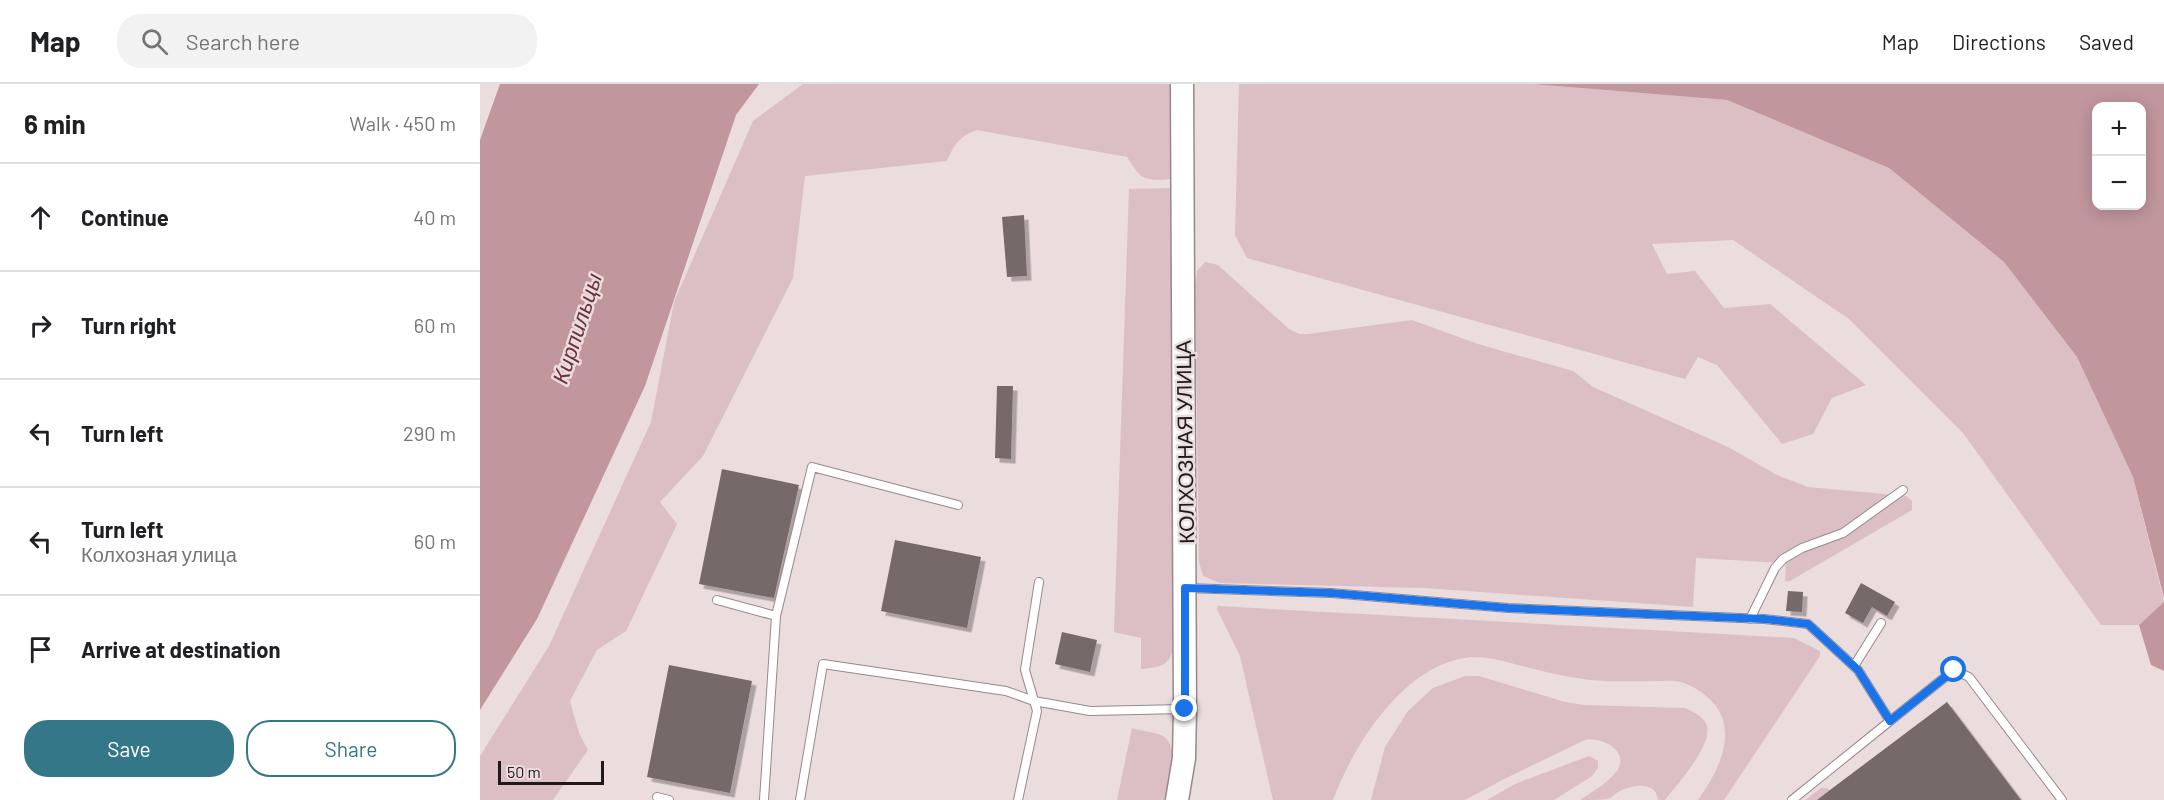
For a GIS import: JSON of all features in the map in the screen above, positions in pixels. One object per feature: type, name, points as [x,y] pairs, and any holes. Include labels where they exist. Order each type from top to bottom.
[{"type":"main road","name":"КОЛХОЗНАЯ УЛИЦА","points":[[1177,800],[1184,758],[1185,709],[1182,84]]},
{"type":"lane","points":[[764,800],[776,616],[812,467],[958,506]]},
{"type":"lane","points":[[1750,619],[1775,568],[1783,559],[1802,548],[1842,533],[1903,490]]},
{"type":"lane","points":[[1018,800],[1037,711],[1025,670],[1039,582]]},
{"type":"lane","points":[[1185,588],[1331,593],[1508,608],[1750,619],[1808,624],[1854,666],[1890,721]]},
{"type":"lane","points":[[717,600],[776,616]]},
{"type":"lane","points":[[1854,666],[1881,623]]},
{"type":"lane","points":[[801,800],[823,664],[1006,691],[1034,701],[1090,711],[1185,709]]},
{"type":"lane","points":[[1792,800],[1954,670],[1969,677],[2062,800]]},
{"type":"lane","points":[[657,797],[669,800]]},
{"type":"shaded area","points":[[803,84],[1170,84],[1172,179],[1145,178],[1136,171],[1127,157],[977,130],[958,142],[947,161],[805,176],[793,278],[703,456],[660,502],[677,524],[626,631],[597,650],[570,701],[579,733],[588,750],[553,800],[480,800],[480,756],[549,646],[651,422],[674,302],[753,121]]},
{"type":"shaded area","points":[[1239,84],[1532,84],[1727,100],[1889,168],[2004,262],[2077,357],[2133,477],[2164,602],[2139,625],[2101,625],[1963,433],[1849,319],[1733,240],[1652,244],[1667,274],[1695,271],[1724,308],[1770,304],[1866,385],[1832,398],[1813,434],[1782,444],[1717,365],[1698,357],[1685,379],[1247,258],[1235,235]]},
{"type":"shaded area","points":[[1172,188],[1175,644],[1170,657],[1164,664],[1141,669],[1141,638],[1114,632],[1129,189]]},
{"type":"shaded area","points":[[1205,262],[1218,265],[1289,329],[1299,334],[1412,320],[1478,344],[1573,371],[1593,387],[1728,447],[1777,475],[1808,487],[1906,496],[1912,501],[1912,510],[1790,581],[1785,581],[1786,563],[1696,558],[1693,607],[1425,588],[1220,583],[1203,576],[1199,562],[1195,287],[1197,271]]},
{"type":"shaded area","points":[[1218,606],[1794,638],[1820,651],[1820,656],[1724,800],[1698,800],[1720,760],[1725,733],[1723,719],[1716,707],[1694,687],[1675,681],[1590,680],[1473,657],[1449,662],[1426,673],[1405,689],[1369,731],[1342,778],[1333,800],[1273,800],[1240,656],[1217,609]]},
{"type":"shaded area","points":[[1465,676],[1479,676],[1565,702],[1584,705],[1685,708],[1704,720],[1707,735],[1692,765],[1665,800],[1658,800],[1653,789],[1637,786],[1618,792],[1608,799],[1580,800],[1609,779],[1620,764],[1620,757],[1612,746],[1599,741],[1585,740],[1465,800],[1371,800],[1385,747],[1408,711],[1433,688]]},
{"type":"shaded area","points":[[1132,728],[1161,735],[1171,747],[1173,765],[1168,800],[1117,800]]},
{"type":"shaded area","points":[[1589,756],[1598,761],[1598,768],[1592,776],[1554,800],[1487,800],[1515,784]]},
{"type":"shaded area","points":[[1821,788],[1830,790],[1817,800],[1805,800]]},
{"type":"water","name":"Кирпильцы","points":[[500,84],[759,84],[736,115],[645,386],[537,619],[480,710],[480,140]]},
{"type":"water","points":[[1532,84],[2164,84],[2164,598],[2133,477],[2077,357],[2004,262],[1889,168],[1727,100]]},
{"type":"water","points":[[2164,602],[2164,671],[2151,665],[2139,625]]},
{"type":"building","points":[[1024,215],[1027,276],[1007,277],[1002,217]]},
{"type":"building","points":[[997,386],[1013,386],[1011,459],[995,458]]},
{"type":"building","points":[[722,469],[799,485],[774,598],[699,584]]},
{"type":"building","points":[[895,540],[981,557],[967,628],[881,611]]},
{"type":"building","points":[[1861,583],[1895,602],[1887,616],[1872,607],[1863,623],[1845,613]]},
{"type":"building","points":[[1788,591],[1803,592],[1802,612],[1786,611]]},
{"type":"building","points":[[1062,632],[1097,640],[1090,672],[1055,664]]},
{"type":"building","points":[[669,665],[752,681],[730,793],[647,777]]},
{"type":"building","points":[[1947,702],[2021,800],[1817,800],[1830,790]]},
{"type":"route","points":[[1185,709],[1185,588],[1331,593],[1508,608],[1764,619],[1808,624],[1858,670],[1890,721],[1954,670]]}]
